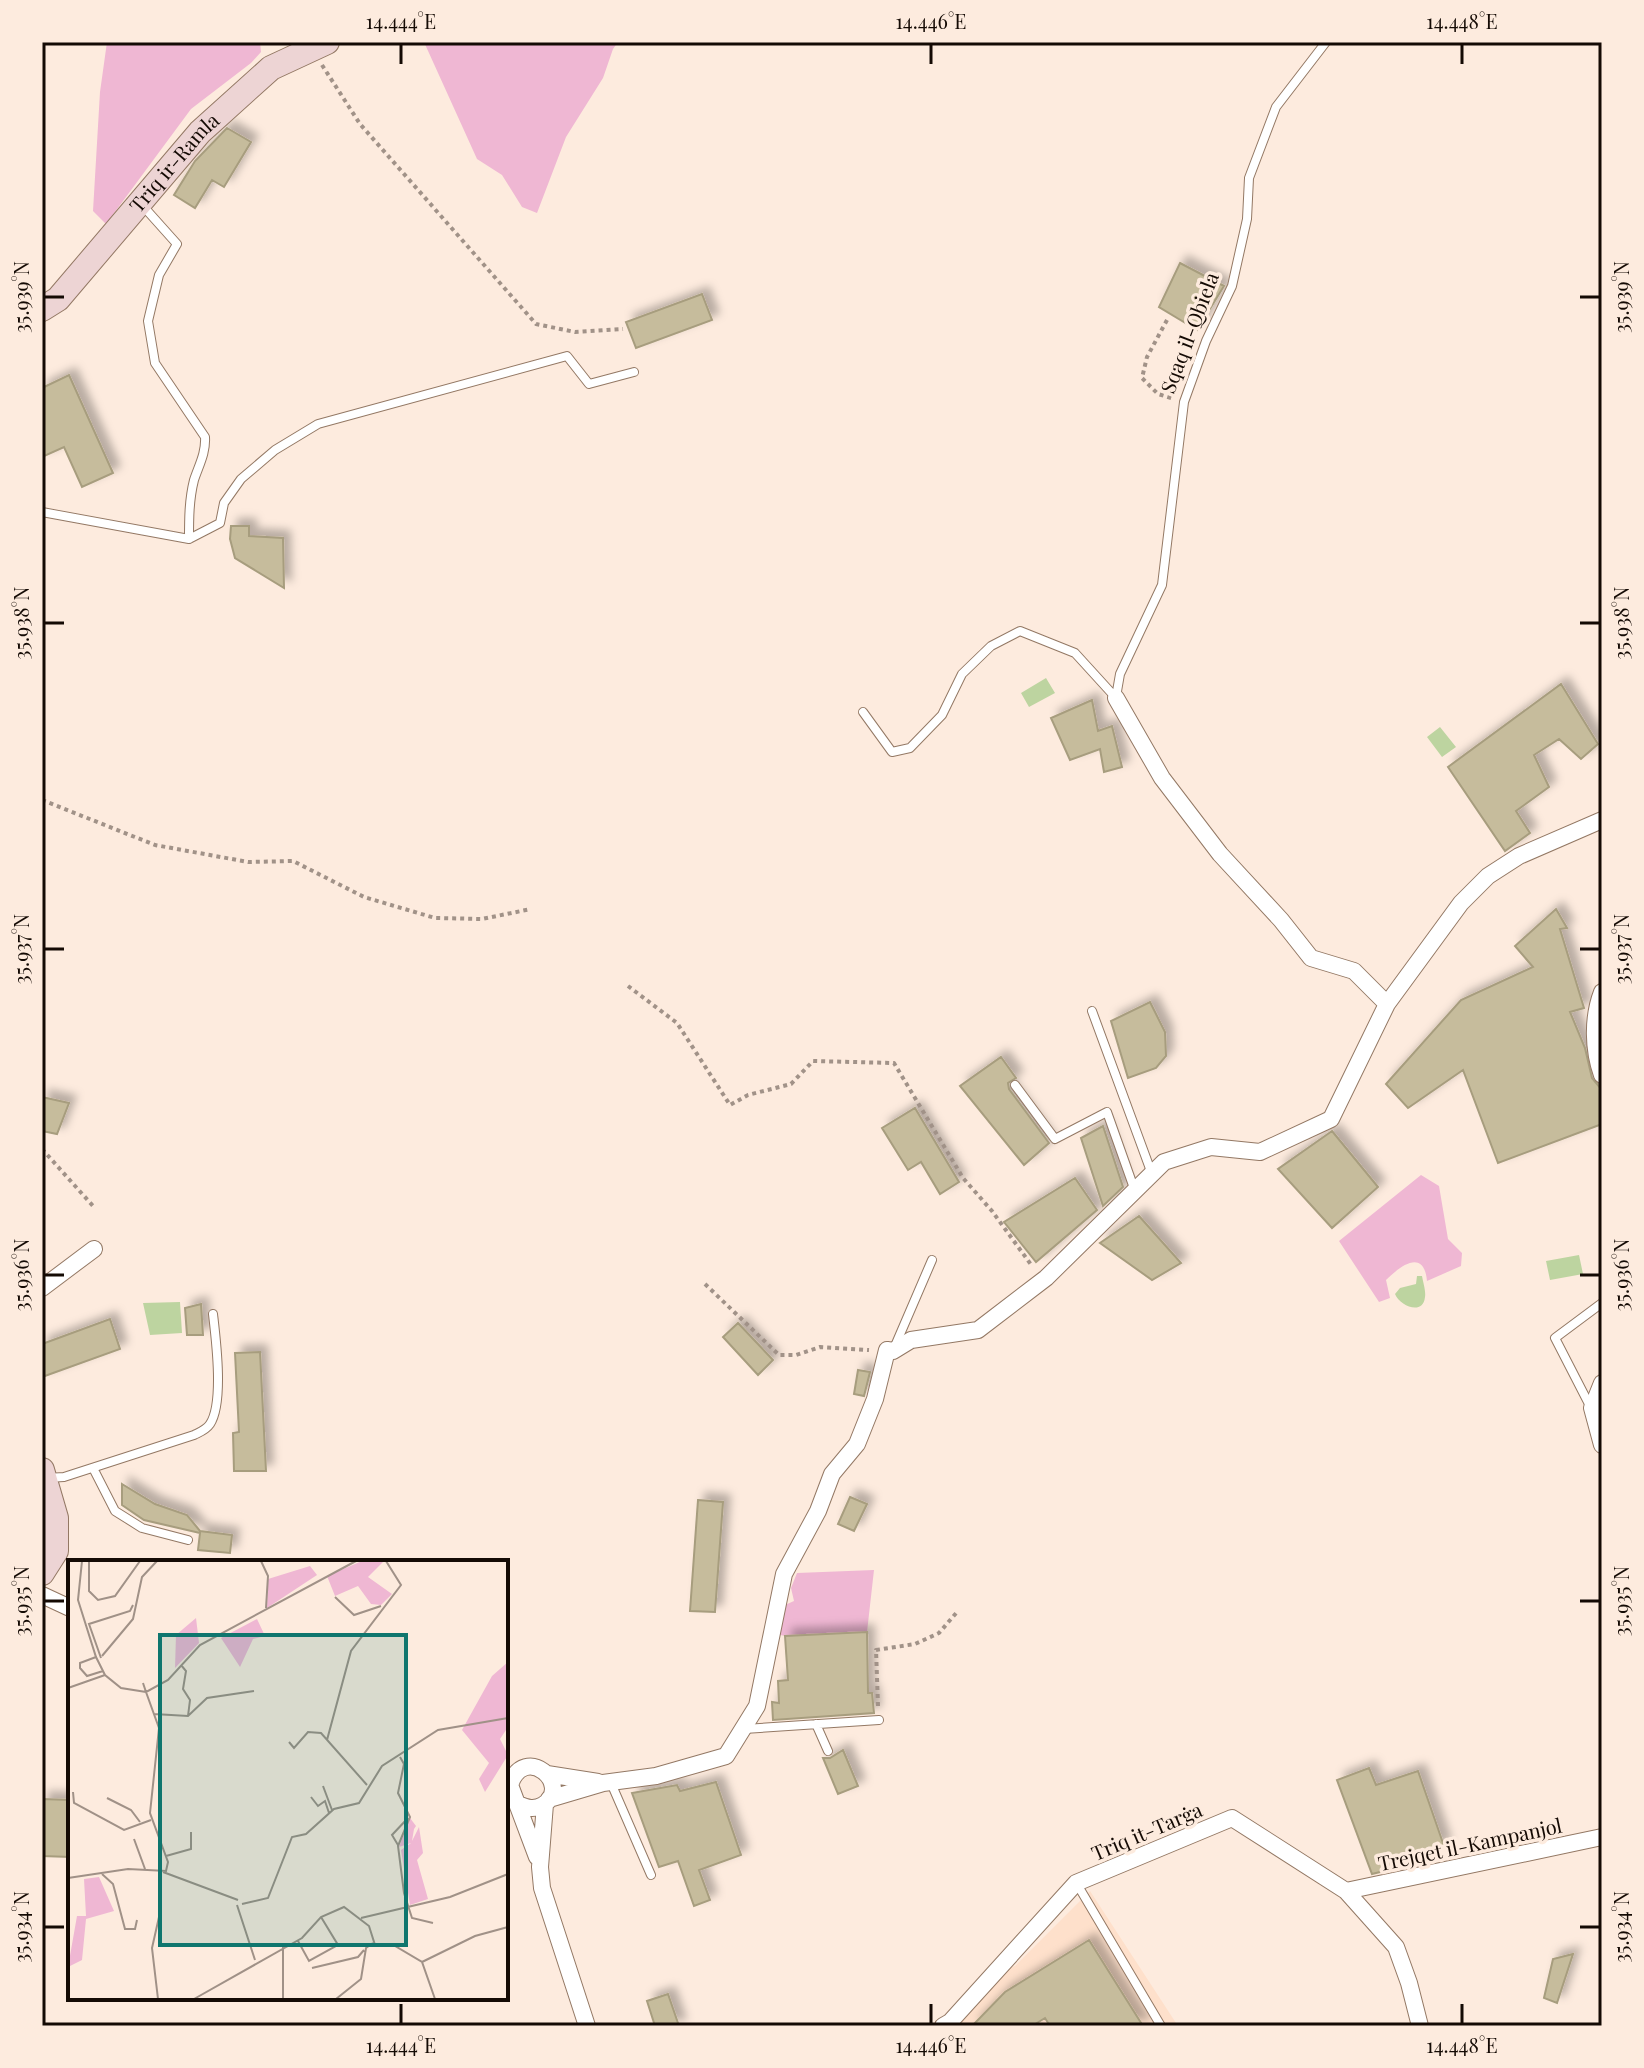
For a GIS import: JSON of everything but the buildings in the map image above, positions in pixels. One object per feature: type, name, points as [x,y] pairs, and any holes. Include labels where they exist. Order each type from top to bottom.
[{"type":"main road","name":"Triq ir-Ramla","points":[[42,309],[58,299],[200,132],[271,68],[320,46]]},
{"type":"main road","points":[[42,1573],[56,1551],[56,1518],[43,1474]]},
{"type":"street","points":[[1116,698],[1162,778],[1220,854],[1281,920],[1311,958],[1354,971],[1387,1004]]},
{"type":"street","points":[[512,1795],[532,1809],[547,1801],[607,1782],[656,1776],[726,1756],[757,1706],[784,1574],[818,1511],[832,1474],[857,1444],[890,1350],[911,1340],[978,1330],[1046,1278],[1164,1162],[1211,1147],[1260,1152],[1331,1119],[1387,1004],[1461,903],[1488,876],[1519,856],[1602,820]]},
{"type":"street","points":[[1602,992],[1597,1006],[1595,1056],[1602,1075]]},
{"type":"street","points":[[42,1288],[94,1249]]},
{"type":"street","points":[[1602,1383],[1592,1408],[1602,1445]]},
{"type":"street","points":[[42,1595],[68,1607]]},
{"type":"street","points":[[540,1867],[512,1795],[514,1767],[536,1767],[547,1774],[607,1782]]},
{"type":"street","points":[[547,1774],[553,1786],[547,1801],[540,1867],[542,1888],[587,2026]]},
{"type":"street","name":"Triq it-Tarġa","points":[[943,2026],[950,2022],[1076,1883],[1232,1818],[1346,1891],[1396,1947],[1420,2026]]},
{"type":"street","name":"Trejqet il-Kampanjol","points":[[1346,1891],[1602,1837]]},
{"type":"lane","name":"Sqaq il-Qbiela","points":[[1116,698],[1120,674],[1162,585],[1184,402],[1193,372],[1232,286],[1247,219],[1249,178],[1276,107],[1326,42]]},
{"type":"lane","points":[[140,203],[177,244],[159,275],[148,321],[155,363],[205,437],[206,450],[190,503],[189,539]]},
{"type":"lane","points":[[42,512],[189,539],[220,523],[224,503],[241,479],[275,450],[318,424],[567,356],[589,384],[634,372]]},
{"type":"lane","points":[[863,712],[892,752],[910,748],[942,715],[962,674],[991,646],[1020,631],[1075,653],[1116,698]]},
{"type":"lane","points":[[1092,1011],[1152,1174]]},
{"type":"lane","points":[[1015,1085],[1055,1139],[1107,1112],[1135,1191]]},
{"type":"lane","points":[[890,1350],[932,1260]]},
{"type":"lane","points":[[1592,1408],[1555,1338],[1602,1303]]},
{"type":"lane","points":[[43,1474],[64,1477],[208,1428],[214,1415],[218,1358],[213,1314]]},
{"type":"lane","points":[[93,1468],[115,1511],[142,1528],[188,1540]]},
{"type":"lane","points":[[743,1729],[879,1720]]},
{"type":"lane","points":[[816,1724],[828,1751]]},
{"type":"lane","points":[[607,1782],[651,1875]]},
{"type":"lane","points":[[1076,1883],[1161,2026]]},
{"type":"path","points":[[320,46],[360,124],[536,324],[575,332],[623,329]]},
{"type":"path","points":[[1167,320],[1147,357],[1142,378],[1158,394],[1184,402]]},
{"type":"path","points":[[42,800],[155,845],[248,862],[293,861],[364,897],[435,918],[482,919],[531,909]]},
{"type":"path","points":[[628,986],[677,1023],[730,1105],[748,1095],[791,1084],[813,1061],[894,1063],[963,1178],[992,1211],[1032,1266],[1046,1278]]},
{"type":"path","points":[[42,1149],[93,1206]]},
{"type":"path","points":[[705,1284],[779,1355],[796,1355],[820,1347],[890,1350]]},
{"type":"path","points":[[878,1706],[876,1650],[915,1644],[939,1633],[957,1612]]},
{"type":"shaded area","points":[[107,42],[260,42],[261,52],[191,109],[106,224],[93,211],[100,92]]},
{"type":"shaded area","points":[[424,42],[618,42],[603,78],[566,137],[537,213],[522,207],[502,175],[477,159]]},
{"type":"shaded area","points":[[1046,678],[1055,693],[1029,707],[1021,693]]},
{"type":"shaded area","points":[[1440,727],[1456,747],[1442,757],[1427,737]]},
{"type":"shaded area","points":[[1421,1175],[1439,1186],[1448,1239],[1462,1253],[1461,1266],[1427,1281],[1421,1265],[1416,1262],[1404,1265],[1386,1280],[1390,1298],[1379,1302],[1339,1241]]},
{"type":"shaded area","points":[[1579,1255],[1583,1274],[1550,1280],[1546,1261]]},
{"type":"shaded area","points":[[1417,1276],[1422,1276],[1425,1297],[1416,1308],[1402,1302],[1395,1294],[1400,1288],[1416,1284]]},
{"type":"shaded area","points":[[180,1302],[182,1333],[150,1335],[143,1303]]},
{"type":"shaded area","points":[[874,1570],[867,1632],[776,1634],[785,1605],[794,1601],[791,1588],[797,1573]]},
{"type":"shaded area","points":[[1090,1891],[1178,2026],[955,2026],[1005,1969],[1015,1966]]}]
